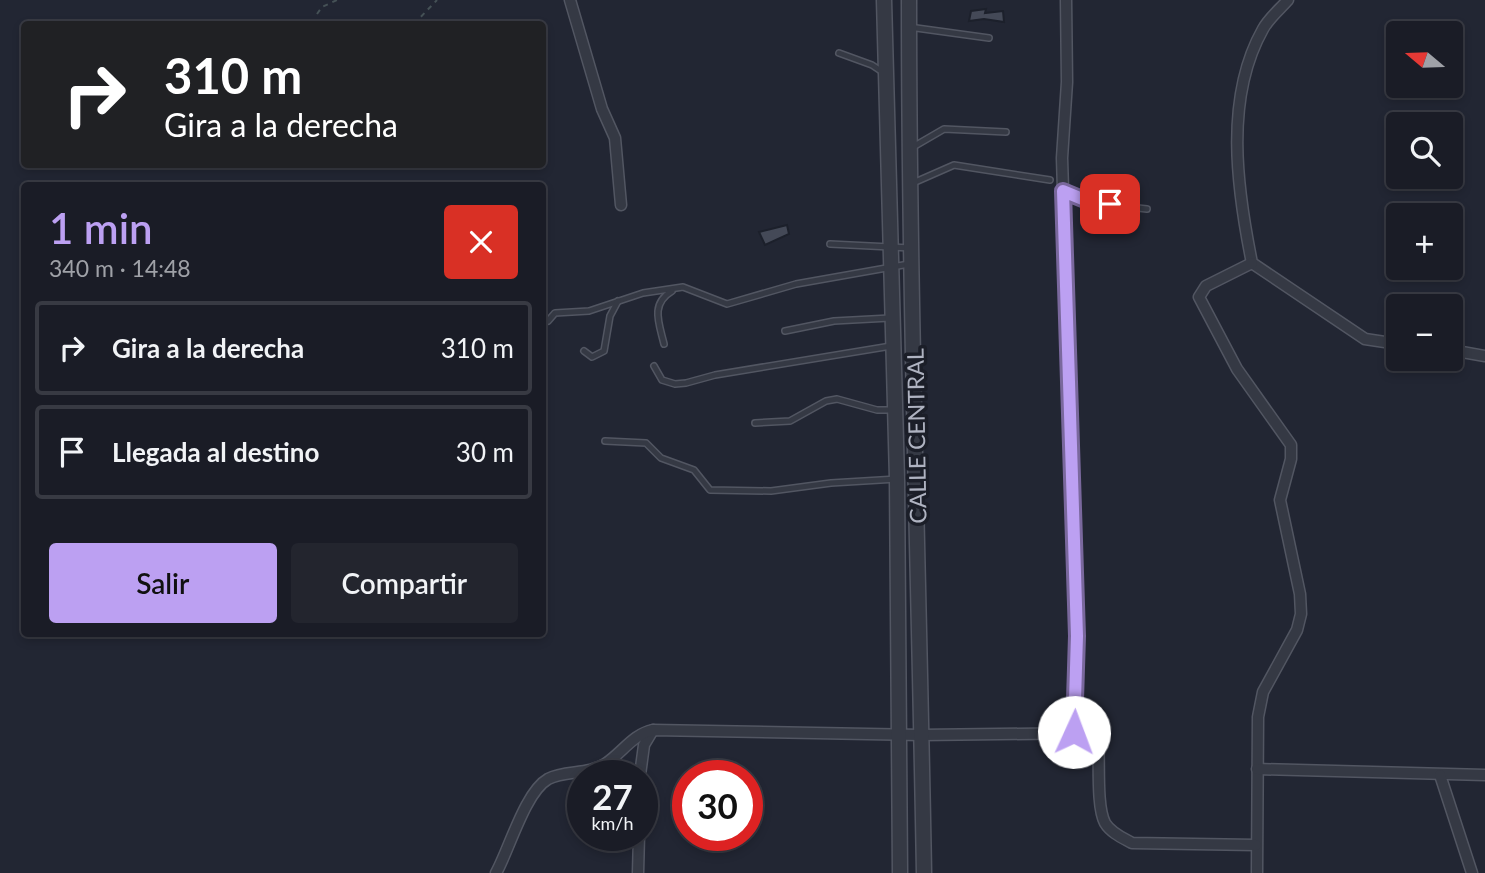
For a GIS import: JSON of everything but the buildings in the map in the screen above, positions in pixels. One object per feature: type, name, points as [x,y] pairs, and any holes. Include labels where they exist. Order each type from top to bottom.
[{"type":"street","points":[[570,0],[602,109],[615,138],[621,205]]},
{"type":"street","name":"CALLE CENTRAL","points":[[884,0],[897,479],[900,873]]},
{"type":"street","name":"CALLE CENTRAL","points":[[909,0],[909,149],[924,873]]},
{"type":"street","points":[[1066,0],[1067,82],[1063,191],[1077,636],[1074,732]]},
{"type":"street","points":[[1288,0],[1265,26],[1256,44],[1242,96],[1239,184],[1252,263],[1365,339],[1386,342]]},
{"type":"street","points":[[1252,263],[1206,286],[1199,297],[1237,369],[1257,401],[1288,439],[1292,452],[1280,500],[1300,594],[1301,614],[1297,630],[1263,692],[1258,716],[1256,873]]},
{"type":"street","points":[[1463,353],[1485,356]]},
{"type":"street","points":[[496,873],[533,795],[543,783],[555,777],[598,767],[637,736],[653,730],[921,735],[1091,733],[1098,739],[1101,813],[1106,825],[1115,834],[1132,843],[1256,845]]},
{"type":"street","points":[[642,760],[644,745],[653,730]]},
{"type":"street","points":[[1257,769],[1485,775]]},
{"type":"street","points":[[1440,775],[1472,873]]},
{"type":"street","points":[[638,873],[639,851]]},
{"type":"lane","points":[[909,27],[989,38]]},
{"type":"lane","points":[[839,53],[872,65],[886,75]]},
{"type":"lane","points":[[909,149],[944,129],[1006,132]]},
{"type":"lane","points":[[910,183],[923,180],[954,165],[988,173],[1021,174],[1050,180]]},
{"type":"lane","points":[[1063,191],[1092,203],[1147,209]]},
{"type":"lane","points":[[830,244],[890,247],[912,256]]},
{"type":"lane","points":[[548,321],[555,313],[589,311],[619,300],[678,288],[689,288],[727,304],[796,284],[891,265],[912,256]]},
{"type":"lane","points":[[664,344],[657,309],[664,296],[678,288]]},
{"type":"lane","points":[[584,351],[592,357],[604,351],[610,316],[619,300]]},
{"type":"lane","points":[[785,331],[834,321],[892,317]]},
{"type":"lane","points":[[654,366],[663,380],[675,384],[715,374],[893,346]]},
{"type":"lane","points":[[755,423],[790,421],[817,406],[837,399],[877,410],[895,410]]},
{"type":"lane","points":[[605,441],[646,443],[661,458],[694,470],[710,490],[771,491],[831,483],[897,479]]},
{"type":"path","points":[[317,14],[321,7],[337,0]]},
{"type":"path","points":[[417,21],[437,0]]},
{"type":"route","points":[[1074,732],[1077,636],[1063,191],[1092,203],[1110,204]]}]
